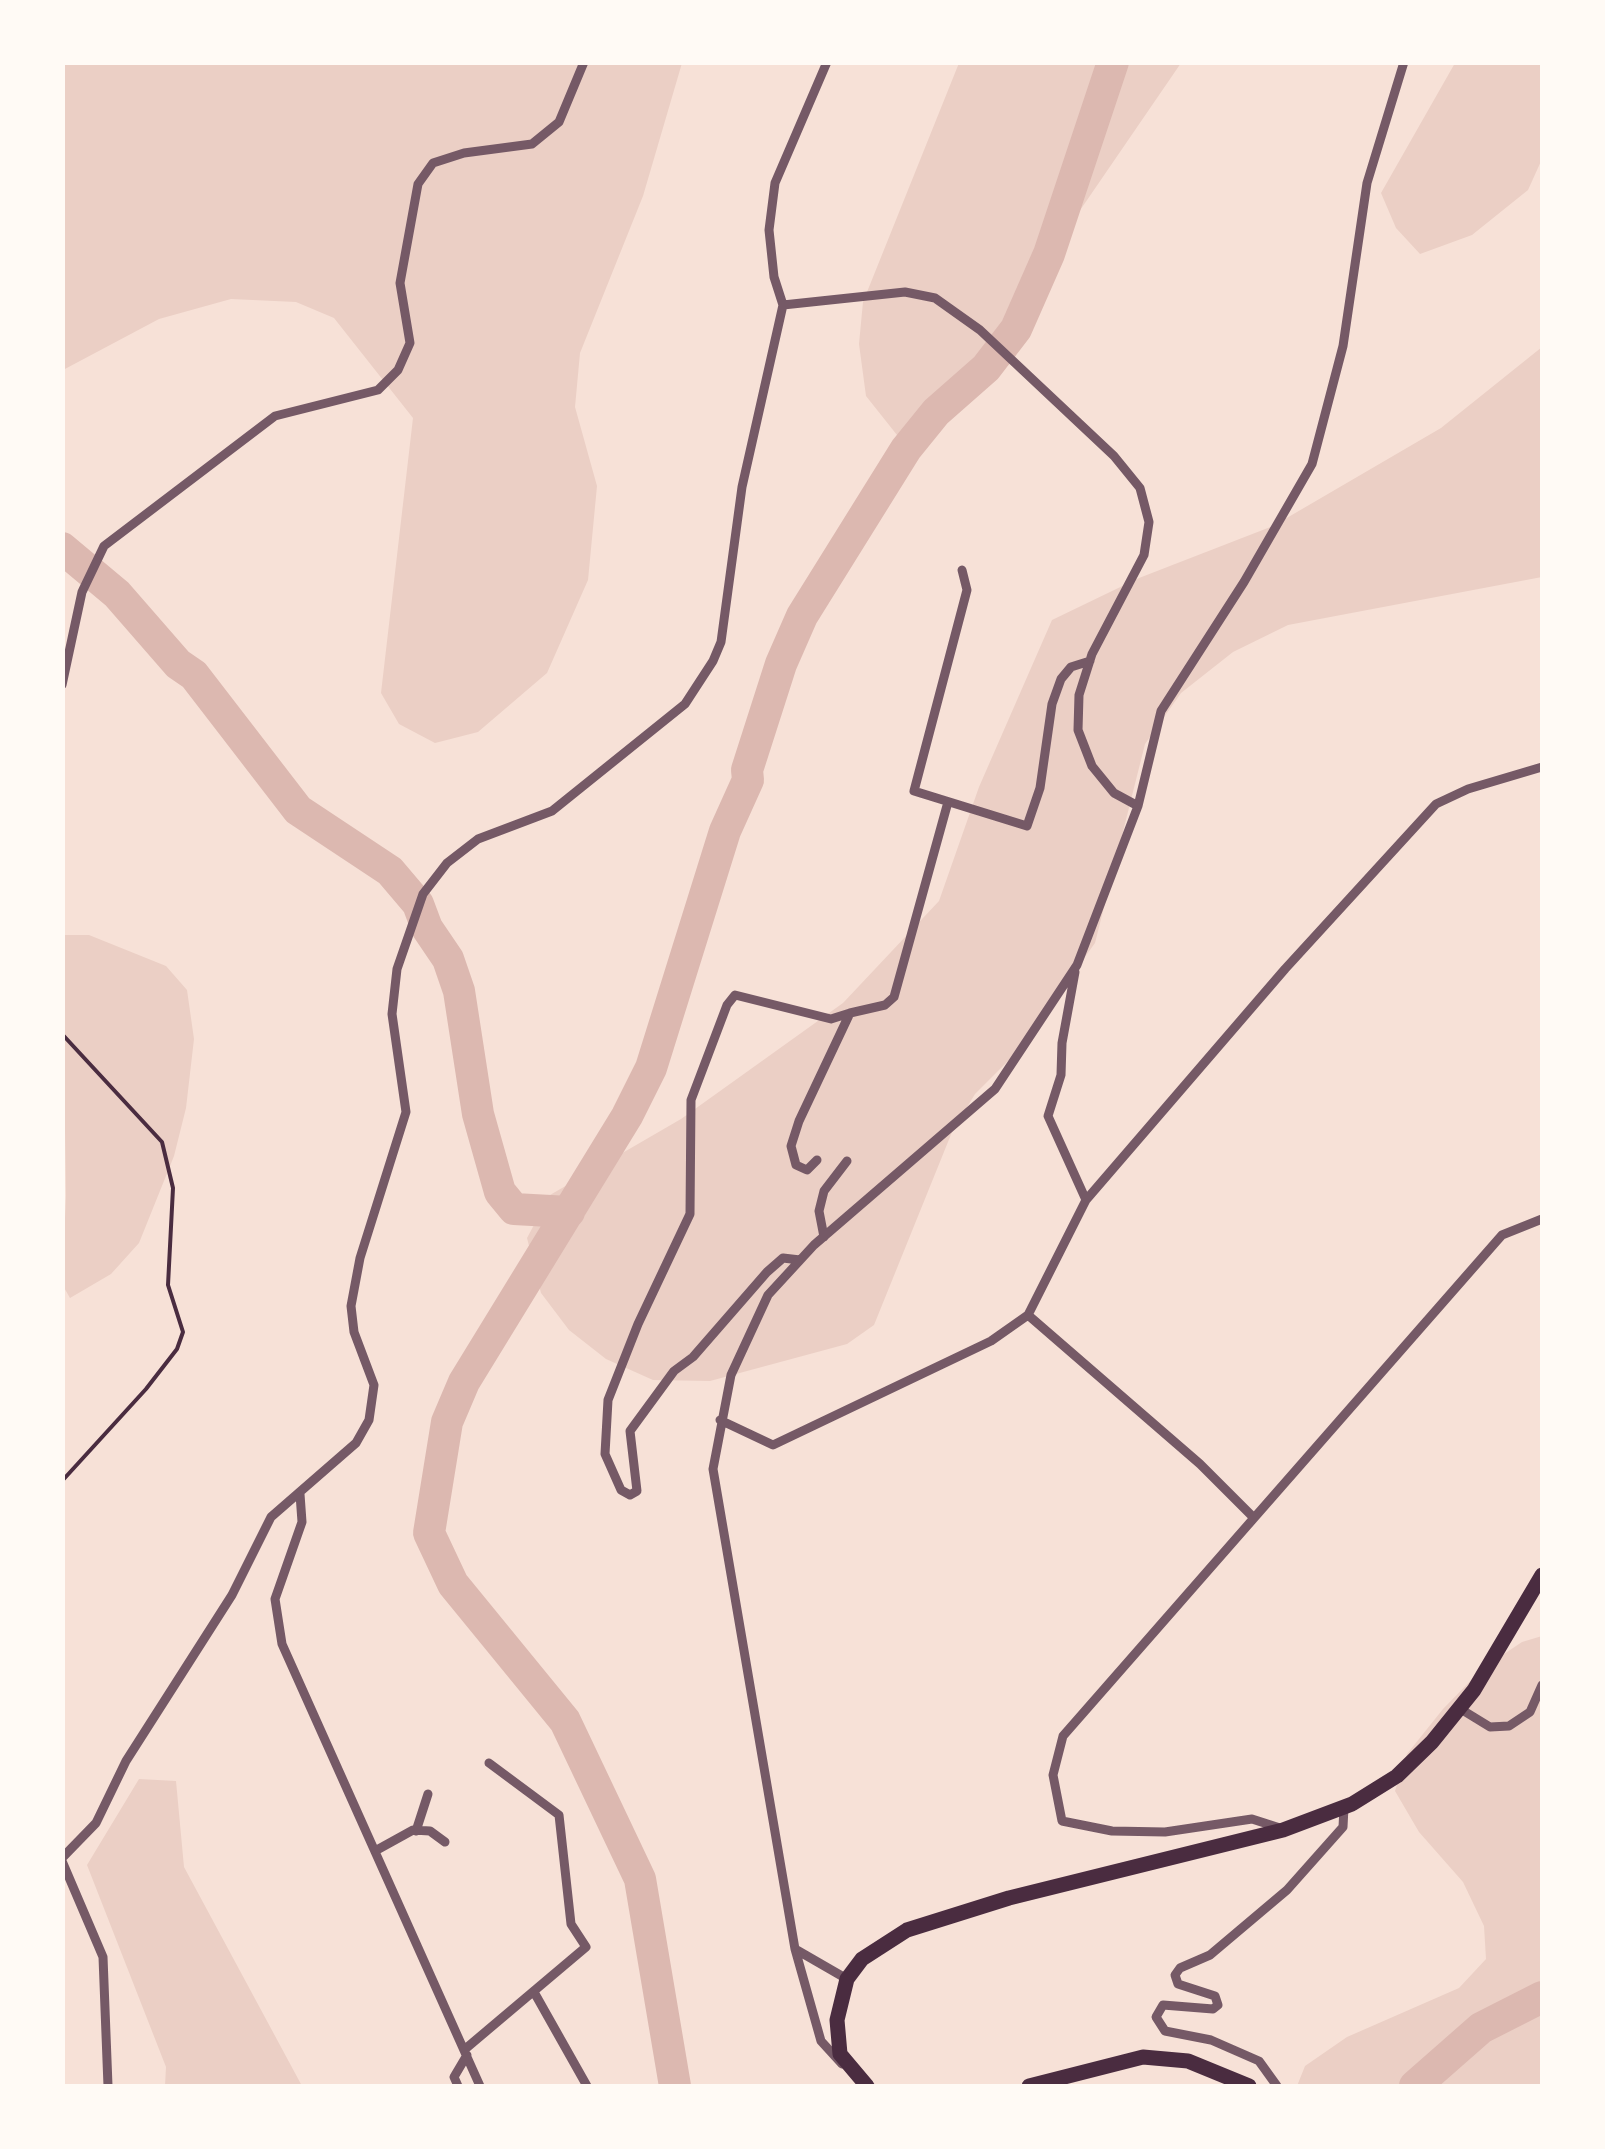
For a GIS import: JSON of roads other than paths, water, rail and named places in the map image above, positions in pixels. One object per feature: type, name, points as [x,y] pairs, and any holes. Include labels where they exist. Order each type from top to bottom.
[{"type":"highway","points":[[866,2086],[840,2054],[836,2020],[846,1978],[862,1959],[907,1930],[1009,1898],[1283,1830],[1344,1807],[1396,1776],[1459,1708],[1542,1575]]},
{"type":"highway","points":[[1029,2086],[1143,2058],[1188,2061],[1249,2086]]},
{"type":"street","points":[[62,684],[82,592],[104,546],[275,416],[378,390],[398,370],[410,342],[400,283],[418,184],[433,162],[464,153],[532,144],[559,122],[584,62]]},
{"type":"street","points":[[108,2086],[104,1956],[62,1859],[96,1822],[126,1761],[232,1596],[271,1517],[356,1443],[369,1420],[374,1385],[354,1332],[351,1306],[360,1258],[406,1112],[392,1014],[397,969],[423,894],[447,864],[478,839],[552,811],[684,704],[702,682],[721,642],[742,487],[783,306],[774,277],[769,230],[775,183],[827,62]]},
{"type":"street","points":[[1086,1200],[1048,1116],[1061,1075],[1062,1044],[1077,965],[1138,806],[1161,710],[1244,582],[1312,464],[1325,428],[1352,295],[1367,183],[1404,62]]},
{"type":"street","points":[[783,306],[904,292],[935,298],[980,330],[1114,456],[1140,488],[1149,522],[1144,555],[1090,661],[1080,695],[1078,730],[1092,766],[1114,793],[1138,806]]},
{"type":"street","points":[[962,570],[967,590],[914,792],[1026,826],[1040,788],[1052,704],[1060,679],[1071,667],[1090,661]]},
{"type":"street","points":[[720,1420],[773,1445],[991,1341],[1028,1315],[1086,1200],[1297,955],[1436,804],[1468,789],[1542,768]]},
{"type":"street","points":[[800,1260],[783,1258],[766,1272],[693,1358],[674,1371],[630,1431],[637,1490],[630,1494],[621,1490],[605,1454],[608,1400],[638,1324],[690,1214],[691,1100],[727,1004],[735,995],[831,1019],[885,1005],[894,997],[948,802]]},
{"type":"street","points":[[851,2071],[831,2057],[822,2041],[795,1949],[714,1470],[720,1420],[730,1375],[768,1295],[824,1237],[995,1088],[1077,965]]},
{"type":"street","points":[[818,1160],[807,1170],[796,1165],[791,1146],[850,1013]]},
{"type":"street","points":[[824,1237],[819,1210],[824,1191],[847,1161]]},
{"type":"street","points":[[1283,1830],[1252,1819],[1165,1832],[1112,1831],[1062,1821],[1053,1775],[1063,1736],[1502,1235],[1542,1219]]},
{"type":"street","points":[[1028,1315],[1200,1464],[1254,1518]]},
{"type":"street","points":[[300,1494],[302,1522],[275,1599],[282,1644],[480,2086]]},
{"type":"street","points":[[1459,1708],[1490,1727],[1508,1726],[1530,1712],[1542,1685]]},
{"type":"street","points":[[458,2086],[454,2077],[465,2053],[586,1948],[571,1924],[558,1816],[489,1762]]},
{"type":"street","points":[[416,1830],[428,1794]]},
{"type":"street","points":[[1276,2086],[1258,2061],[1211,2040],[1165,2031],[1156,2018],[1163,2004],[1213,2008],[1218,2005],[1214,1996],[1178,1984],[1175,1976],[1180,1968],[1210,1955],[1287,1890],[1343,1826],[1344,1807]]},
{"type":"street","points":[[375,1851],[416,1830],[430,1831],[446,1842]]},
{"type":"street","points":[[795,1949],[846,1978]]},
{"type":"street","points":[[534,1992],[587,2086]]},
{"type":"waterway","points":[[675,2086],[640,1879],[565,1721],[453,1584],[429,1533],[447,1422],[464,1382],[627,1116],[651,1068],[725,831],[748,780],[747,770],[781,664],[802,616],[906,449],[936,412],[986,368],[1016,329],[1049,254],[1113,62]]},
{"type":"waterway","points":[[62,548],[117,594],[178,664],[194,675],[298,810],[390,871],[418,904],[427,928],[448,959],[459,991],[478,1114],[500,1192],[514,1209],[569,1212]]},
{"type":"waterway","points":[[1415,2086],[1481,2028],[1542,1997]]}]
